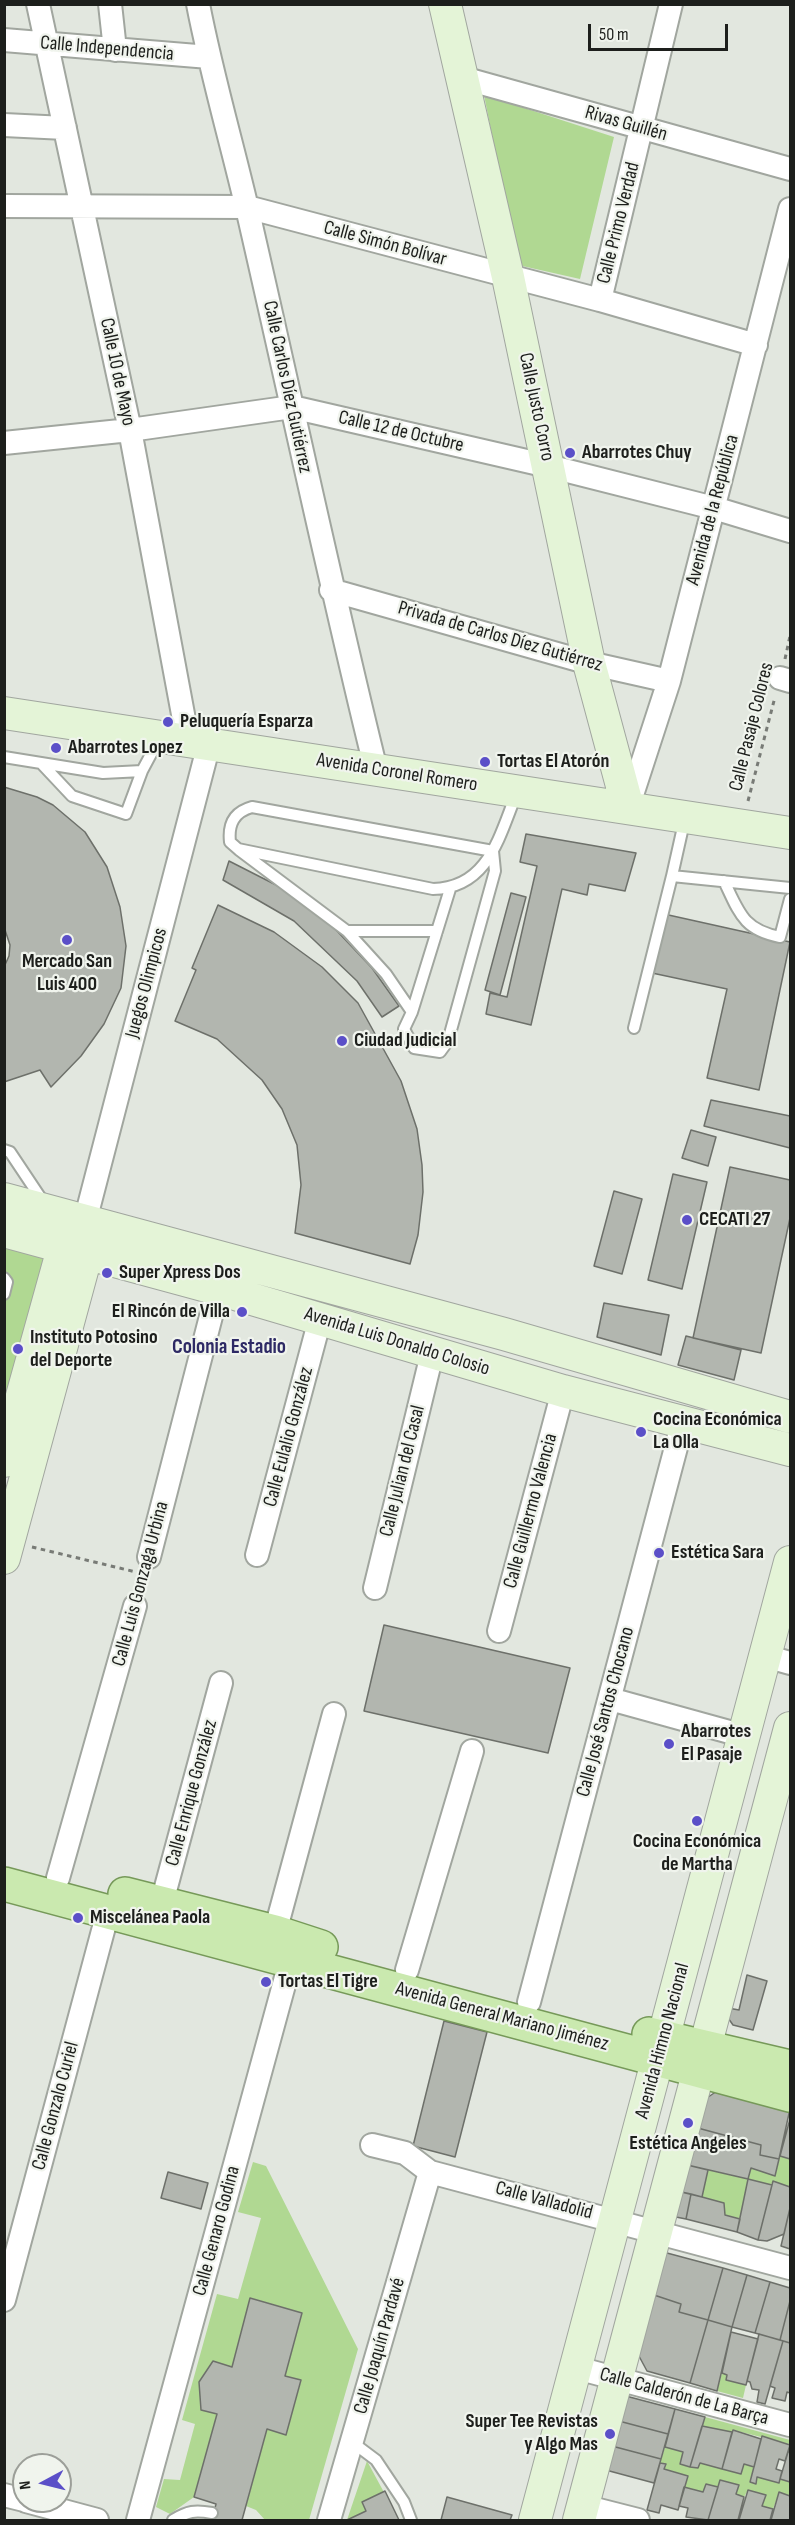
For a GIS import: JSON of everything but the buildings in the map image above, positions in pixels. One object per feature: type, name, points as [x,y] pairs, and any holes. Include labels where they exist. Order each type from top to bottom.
[{"type":"main road","name":"Avenida General Mariano Jiménez","points":[[4,1862],[58,1878],[162,1902],[287,1944],[661,2049],[702,2059],[790,2067]]},
{"type":"main road","name":"Avenida General Mariano Jiménez","points":[[4,1884],[108,1912],[287,1944],[407,1970],[529,2002],[661,2049]]},
{"type":"main road","name":"Avenida General Mariano Jiménez","points":[[702,2059],[790,2095]]},
{"type":"street","name":"Calle 10 de Mayo","points":[[38,4],[130,430],[186,741]]},
{"type":"street","points":[[110,4],[115,50]]},
{"type":"street","name":"Calle Carlos Díez Gutiérrez","points":[[198,4],[247,207],[331,590],[376,770]]},
{"type":"street","name":"Calle Justo Corro","points":[[445,4],[508,277],[589,663],[628,808]]},
{"type":"street","name":"Calle Primo Verdad","points":[[600,300],[671,4]]},
{"type":"street","name":"Calle Independencia","points":[[4,40],[209,57]]},
{"type":"street","name":"Rivas Guillén","points":[[463,78],[790,169]]},
{"type":"street","points":[[4,125],[65,128]]},
{"type":"street","name":"Calle Simón Bolívar","points":[[4,206],[247,207],[600,300],[756,345]]},
{"type":"street","name":"Avenida de la República","points":[[628,808],[669,681],[790,209]]},
{"type":"street","name":"Calle 12 de Octubre","points":[[4,443],[130,430],[292,407],[548,466],[714,508],[790,531]]},
{"type":"street","name":"Privada de Carlos Díez Gutiérrez","points":[[331,590],[589,663],[669,681]]},
{"type":"street","name":"Avenida Coronel Romero","points":[[4,713],[790,833]]},
{"type":"street","name":"Juegos Olimpicos","points":[[75,1229],[186,741]]},
{"type":"street","name":"Avenida Luis Donaldo Colosio","points":[[4,1199],[218,1289],[562,1391],[790,1450]]},
{"type":"street","points":[[4,1461],[75,1229]]},
{"type":"street","points":[[7,1549],[75,1229]]},
{"type":"street","name":"Avenida Luis Donaldo Colosio","points":[[4,1231],[75,1229],[504,1334],[790,1417]]},
{"type":"street","name":"Calle Luis Gonzaga Urbina","points":[[146,1565],[218,1289]]},
{"type":"street","name":"Calle Eulalio González","points":[[257,1555],[320,1319]]},
{"type":"street","points":[[495,1372],[504,1334]]},
{"type":"street","name":"Calle Julian del Casal","points":[[375,1588],[432,1354]]},
{"type":"street","name":"Calle Guillermo Valencia","points":[[499,1630],[562,1391]]},
{"type":"street","name":"Calle José Santos Chocano","points":[[529,2002],[683,1421]]},
{"type":"street","name":"Avenida Himno Nacional","points":[[535,2520],[744,1736],[778,1660],[790,1562]]},
{"type":"street","name":"Calle Luis Gonzaga Urbina","points":[[58,1878],[135,1606]]},
{"type":"street","name":"Calle Enrique González","points":[[162,1902],[221,1683]]},
{"type":"street","points":[[612,1692],[744,1736]]},
{"type":"street","points":[[287,1944],[334,1714]]},
{"type":"street","points":[[638,2520],[581,2513],[790,1728]]},
{"type":"street","points":[[407,1970],[472,1751]]},
{"type":"street","name":"Calle Gonzalo Curiel","points":[[4,2300],[108,1912]]},
{"type":"street","name":"Calle Genaro Godina","points":[[138,2520],[287,1944]]},
{"type":"street","points":[[372,2145],[405,2153],[430,2172]]},
{"type":"street","name":"Calle Valladolid","points":[[430,2172],[790,2268]]},
{"type":"street","name":"Calle Joaquín Pardavé","points":[[329,2520],[430,2172]]},
{"type":"street","name":"Calle Calderón de La Barça","points":[[577,2368],[790,2425]]},
{"type":"street","points":[[70,2513],[97,2520]]},
{"type":"lane","points":[[4,758],[103,773],[142,771],[186,741]]},
{"type":"lane","points":[[40,763],[72,796],[126,814],[142,771]]},
{"type":"lane","points":[[238,849],[433,890],[450,889],[471,879],[485,864],[493,851],[517,792]]},
{"type":"lane","points":[[412,1012],[386,974],[347,931],[230,842],[229,831],[232,820],[239,811],[252,807],[493,851]]},
{"type":"lane","points":[[634,1028],[685,817]]},
{"type":"lane","points":[[450,889],[412,1012],[404,1029],[414,1048],[440,1052],[448,1041],[495,872],[493,851]]},
{"type":"lane","points":[[672,876],[790,888]]},
{"type":"lane","points":[[724,881],[742,920],[763,934],[780,937],[790,898]]},
{"type":"lane","points":[[347,931],[437,930]]},
{"type":"lane","points":[[4,1149],[10,1152],[75,1229]]},
{"type":"lane","points":[[4,1278],[7,1282],[4,1293]]},
{"type":"lane","points":[[352,2442],[376,2460],[404,2502],[411,2520]]},
{"type":"lane","points":[[173,2520],[187,2511],[212,2513]]},
{"type":"path","name":"Calle Pasaje Colores","points":[[741,826],[785,680],[790,636]]},
{"type":"path","points":[[7,1549],[146,1565]]},
{"type":"green space","points":[[484,95],[614,137],[580,279],[518,265]]},
{"type":"green space","name":"Instituto Potosino del Deporte","points":[[5,1243],[57,1257],[5,1440]]},
{"type":"green space","points":[[780,2156],[790,2159],[790,2187],[773,2182],[740,2219],[725,2215],[702,2197],[708,2170],[748,2179],[751,2168],[775,2176]]},
{"type":"green space","points":[[253,2162],[266,2166],[358,2349],[309,2520],[265,2520],[256,2510],[246,2506],[267,2429],[286,2434],[301,2381],[285,2376],[302,2313],[251,2298],[232,2367],[213,2361],[199,2382],[201,2409],[217,2414],[194,2497],[170,2514],[156,2507],[164,2479],[180,2480],[195,2424],[182,2420],[217,2294],[238,2299],[261,2218],[238,2212]]},
{"type":"green space","points":[[722,2373],[727,2375],[727,2380],[746,2385],[743,2398],[717,2391]]},
{"type":"green space","points":[[705,2417],[790,2440],[790,2452],[788,2452],[789,2444],[733,2430],[732,2432],[702,2426]]},
{"type":"green space","points":[[665,2447],[683,2452],[680,2464],[698,2468],[700,2463],[741,2474],[744,2464],[754,2467],[750,2482],[755,2483],[757,2477],[779,2483],[780,2479],[790,2482],[790,2496],[779,2493],[773,2509],[762,2506],[765,2495],[748,2490],[744,2497],[736,2494],[739,2485],[720,2480],[718,2487],[706,2484],[703,2492],[684,2487],[687,2476],[664,2469],[666,2464],[660,2463]]},
{"type":"green space","points":[[367,2461],[399,2520],[347,2520]]},
{"type":"place","name":"Abarrotes Chuy","points":[[570,453]]},
{"type":"place","name":"Peluquería Esparza","points":[[168,722]]},
{"type":"place","name":"Abarrotes Lopez","points":[[56,748]]},
{"type":"place","name":"Tortas El Atorón","points":[[485,762]]},
{"type":"place","name":"Mercado San Luis 400","points":[[67,940]]},
{"type":"place","name":"Ciudad Judicial","points":[[342,1041]]},
{"type":"place","name":"CECATI 27","points":[[687,1220]]},
{"type":"place","name":"Super Xpress Dos","points":[[107,1273]]},
{"type":"place","name":"El Rincón de Villa","points":[[242,1312]]},
{"type":"place","name":"Instituto Potosino del Deporte","points":[[18,1349]]},
{"type":"place","name":"Cocina Económica La Olla","points":[[641,1432]]},
{"type":"place","name":"Estética Sara","points":[[659,1553]]},
{"type":"place","name":"Abarrotes El Pasaje","points":[[669,1744]]},
{"type":"place","name":"Cocina Económica de Martha","points":[[697,1821]]},
{"type":"place","name":"Miscelánea Paola","points":[[78,1918]]},
{"type":"place","name":"Tortas El Tigre","points":[[266,1982]]},
{"type":"place","name":"Estética Angeles","points":[[688,2123]]},
{"type":"place","name":"Super Tee Revistas y Algo Mas","points":[[610,2434]]},
{"type":"district","name":"Colonia Estadio","points":[[229,1348]]}]
